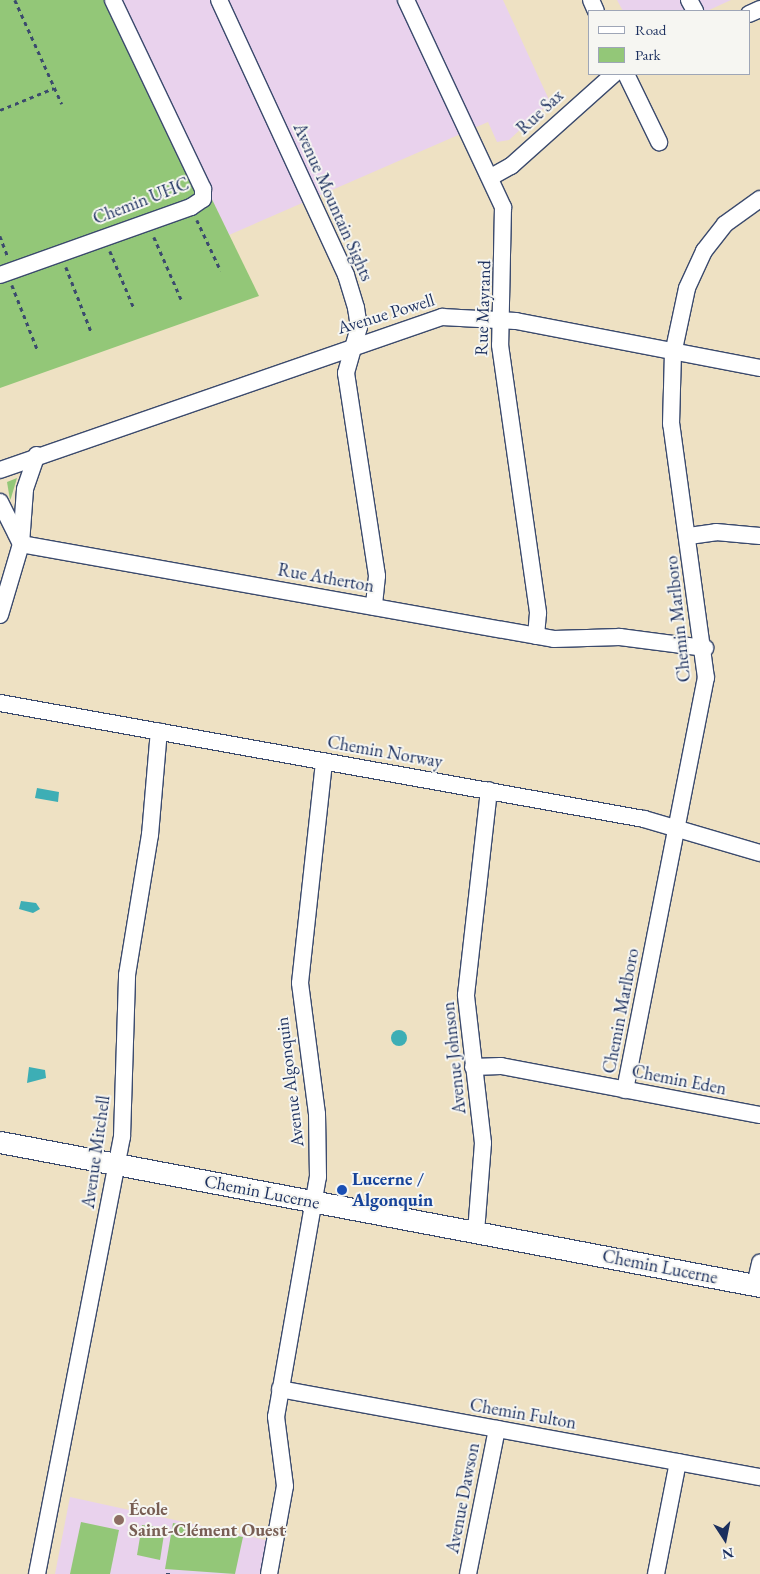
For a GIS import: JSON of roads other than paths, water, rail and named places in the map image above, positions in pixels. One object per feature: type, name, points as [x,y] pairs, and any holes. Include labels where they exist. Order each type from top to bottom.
[{"type":"main road","name":"Chemin Lucerne","points":[[0,1142],[758,1286]]},
{"type":"street","name":"Chemin UHC","points":[[7,273],[191,207],[203,198],[203,189],[113,0]]},
{"type":"street","name":"Avenue Mountain Sights","points":[[218,0],[346,275],[359,322],[346,372],[377,576],[374,607]]},
{"type":"street","name":"Rue Mayrand","points":[[406,0],[491,177],[505,220],[501,319],[502,369],[538,613],[536,636]]},
{"type":"street","name":"Rue Sax","points":[[491,177],[511,166],[613,75]]},
{"type":"street","points":[[626,75],[659,142]]},
{"type":"street","name":"Chemin Marlboro","points":[[625,1090],[705,692],[704,648],[672,424],[673,354],[687,288],[704,251],[725,224],[760,198]]},
{"type":"street","name":"Avenue Powell","points":[[0,470],[354,344],[433,318],[464,315],[501,319],[673,354],[760,368]]},
{"type":"street","points":[[0,614],[21,544],[21,506],[37,456]]},
{"type":"street","points":[[0,502],[21,544]]},
{"type":"street","points":[[689,536],[716,532],[760,536]]},
{"type":"street","name":"Rue Atherton","points":[[21,544],[536,636],[574,640],[626,638],[704,648]]},
{"type":"street","name":"Chemin Norway","points":[[0,703],[489,790],[677,828],[760,853]]},
{"type":"street","name":"Avenue Mitchell","points":[[37,1574],[118,1164],[124,1105],[127,975],[150,835],[160,731]]},
{"type":"street","name":"Avenue Algonquin","points":[[269,1574],[285,1486],[276,1418],[314,1202],[318,1136],[303,1031],[300,971],[324,761]]},
{"type":"street","name":"Avenue Johnson","points":[[476,1232],[484,1166],[466,989],[489,790]]},
{"type":"street","name":"Chemin Eden","points":[[473,1067],[501,1066],[760,1115]]},
{"type":"street","points":[[758,1286],[760,1263]]},
{"type":"street","name":"Chemin Fulton","points":[[280,1389],[760,1477]]},
{"type":"street","name":"Avenue Dawson","points":[[468,1574],[497,1429]]},
{"type":"street","points":[[656,1574],[678,1462]]},
{"type":"water","points":[[37,788],[59,792],[58,802],[35,798]]},
{"type":"water","points":[[21,901],[36,903],[40,909],[33,913],[19,909]]},
{"type":"water","points":[[399,1030],[407,1038],[399,1046],[391,1038]]},
{"type":"water","points":[[29,1067],[45,1070],[46,1078],[27,1083]]},
{"type":"place","name":"Lucerne / Algonquin","points":[[342,1190]]},
{"type":"place","name":"École Saint-Clément Ouest","points":[[119,1520]]}]
